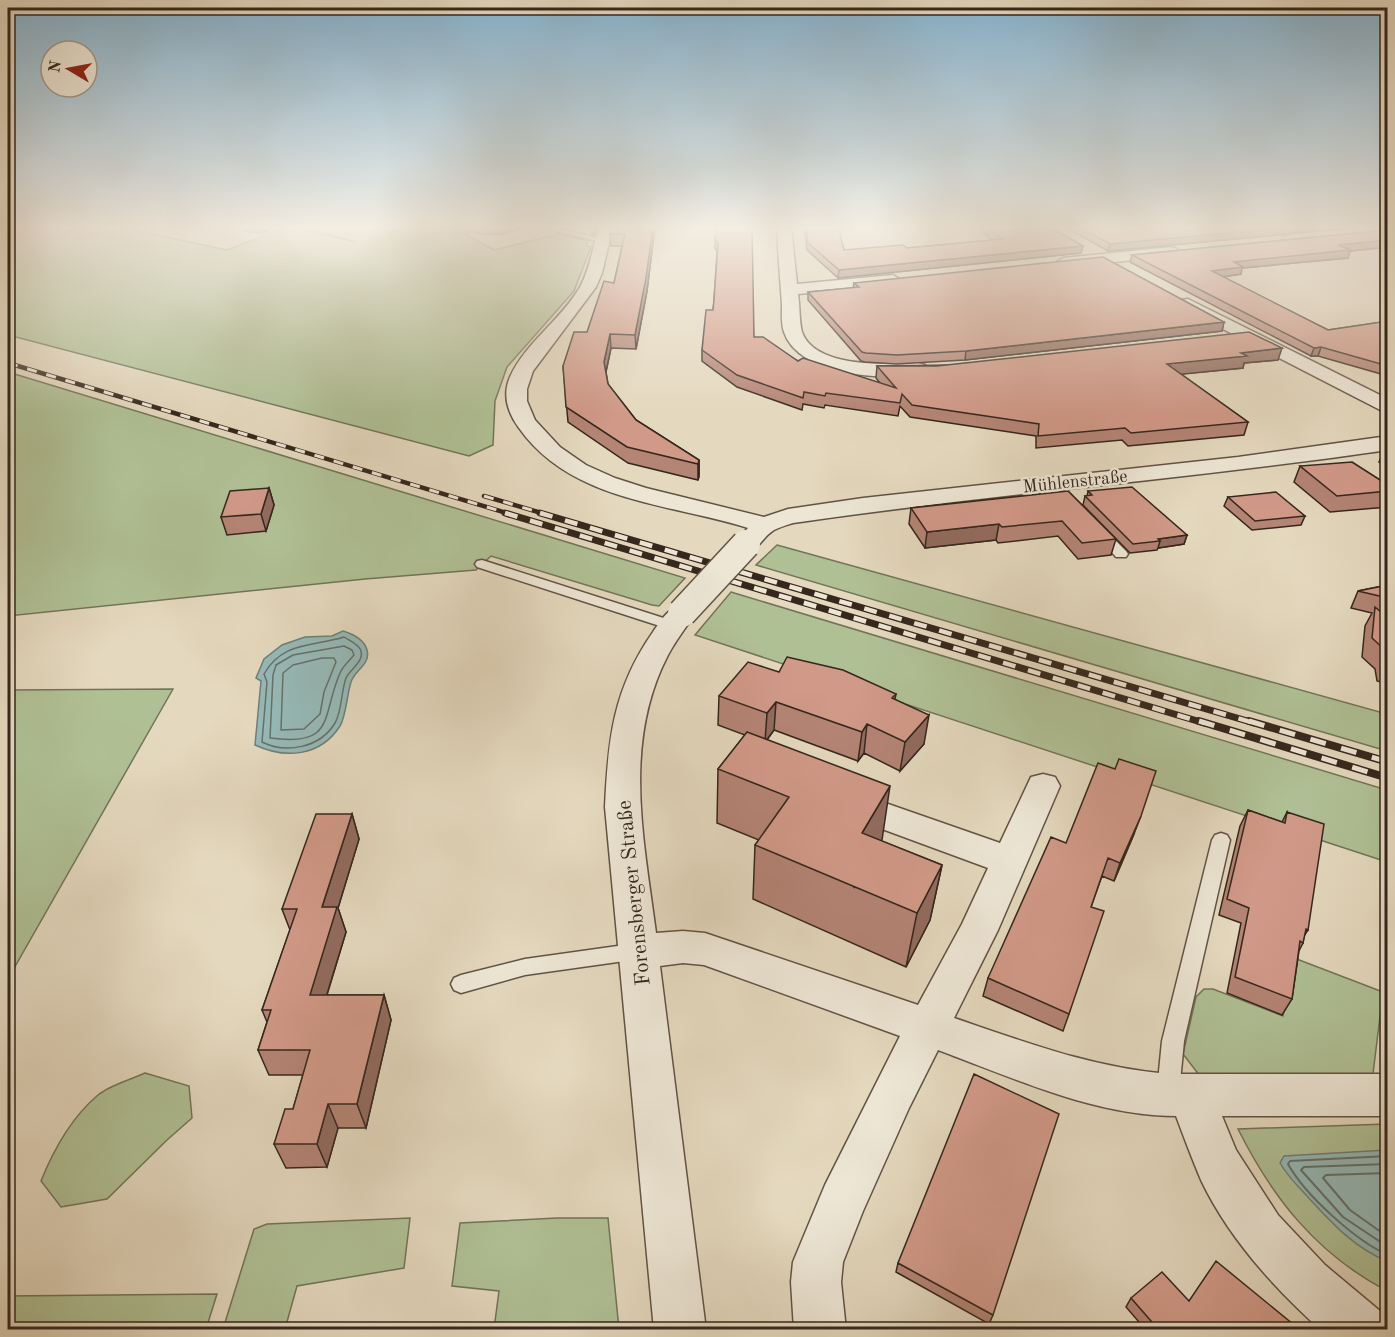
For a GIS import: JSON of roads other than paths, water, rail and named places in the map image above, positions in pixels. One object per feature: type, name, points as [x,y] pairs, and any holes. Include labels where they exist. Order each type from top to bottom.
[{"type":"street","points":[[587,288],[528,364],[518,381],[516,400],[521,416],[542,445],[573,467],[603,482],[632,491],[742,517],[755,535]]},
{"type":"street","points":[[805,288],[789,290],[793,332],[798,345],[808,352],[846,367],[872,370],[934,368]]},
{"type":"street","points":[[1172,295],[1388,408]]},
{"type":"street","points":[[1217,339],[1250,335]]},
{"type":"street","name":"Mühlenstraße","points":[[755,535],[788,516],[829,509],[1059,491],[1388,443]]},
{"type":"street","name":"Forensberger Straße","points":[[680,1329],[622,807],[626,734],[641,680],[654,650],[676,619],[755,535]]},
{"type":"street","points":[[820,1329],[816,1282],[818,1262],[852,1180],[893,1094],[979,930],[1043,786]]},
{"type":"street","points":[[823,794],[1009,861]]},
{"type":"street","points":[[639,951],[682,947],[705,949],[1071,1078],[1134,1092],[1180,1096],[1388,1095]]},
{"type":"street","points":[[1180,1096],[1219,1166],[1261,1232],[1307,1283],[1361,1329]]},
{"type":"lane","points":[[1090,522],[1121,554]]},
{"type":"lane","points":[[482,564],[676,619]]},
{"type":"lane","points":[[1180,1096],[1173,1041],[1221,840]]},
{"type":"lane","points":[[461,984],[525,967],[639,951]]},
{"type":"water","points":[[343,631],[361,640],[366,646],[368,655],[351,682],[340,726],[322,744],[301,752],[278,752],[255,745],[261,681],[256,678],[264,659],[282,645],[305,637],[332,636]]},
{"type":"water","points":[[1388,1150],[1387,1261],[1364,1249],[1344,1233],[1296,1184],[1280,1163],[1284,1156]]},
{"type":"railway","points":[[8,363],[510,514]]},
{"type":"railway","points":[[484,496],[545,514]]},
{"type":"railway","points":[[505,513],[1204,723]]},
{"type":"railway","points":[[540,513],[1254,723]]},
{"type":"railway","points":[[1199,721],[1388,778]]},
{"type":"railway","points":[[1249,721],[1388,762]]}]
